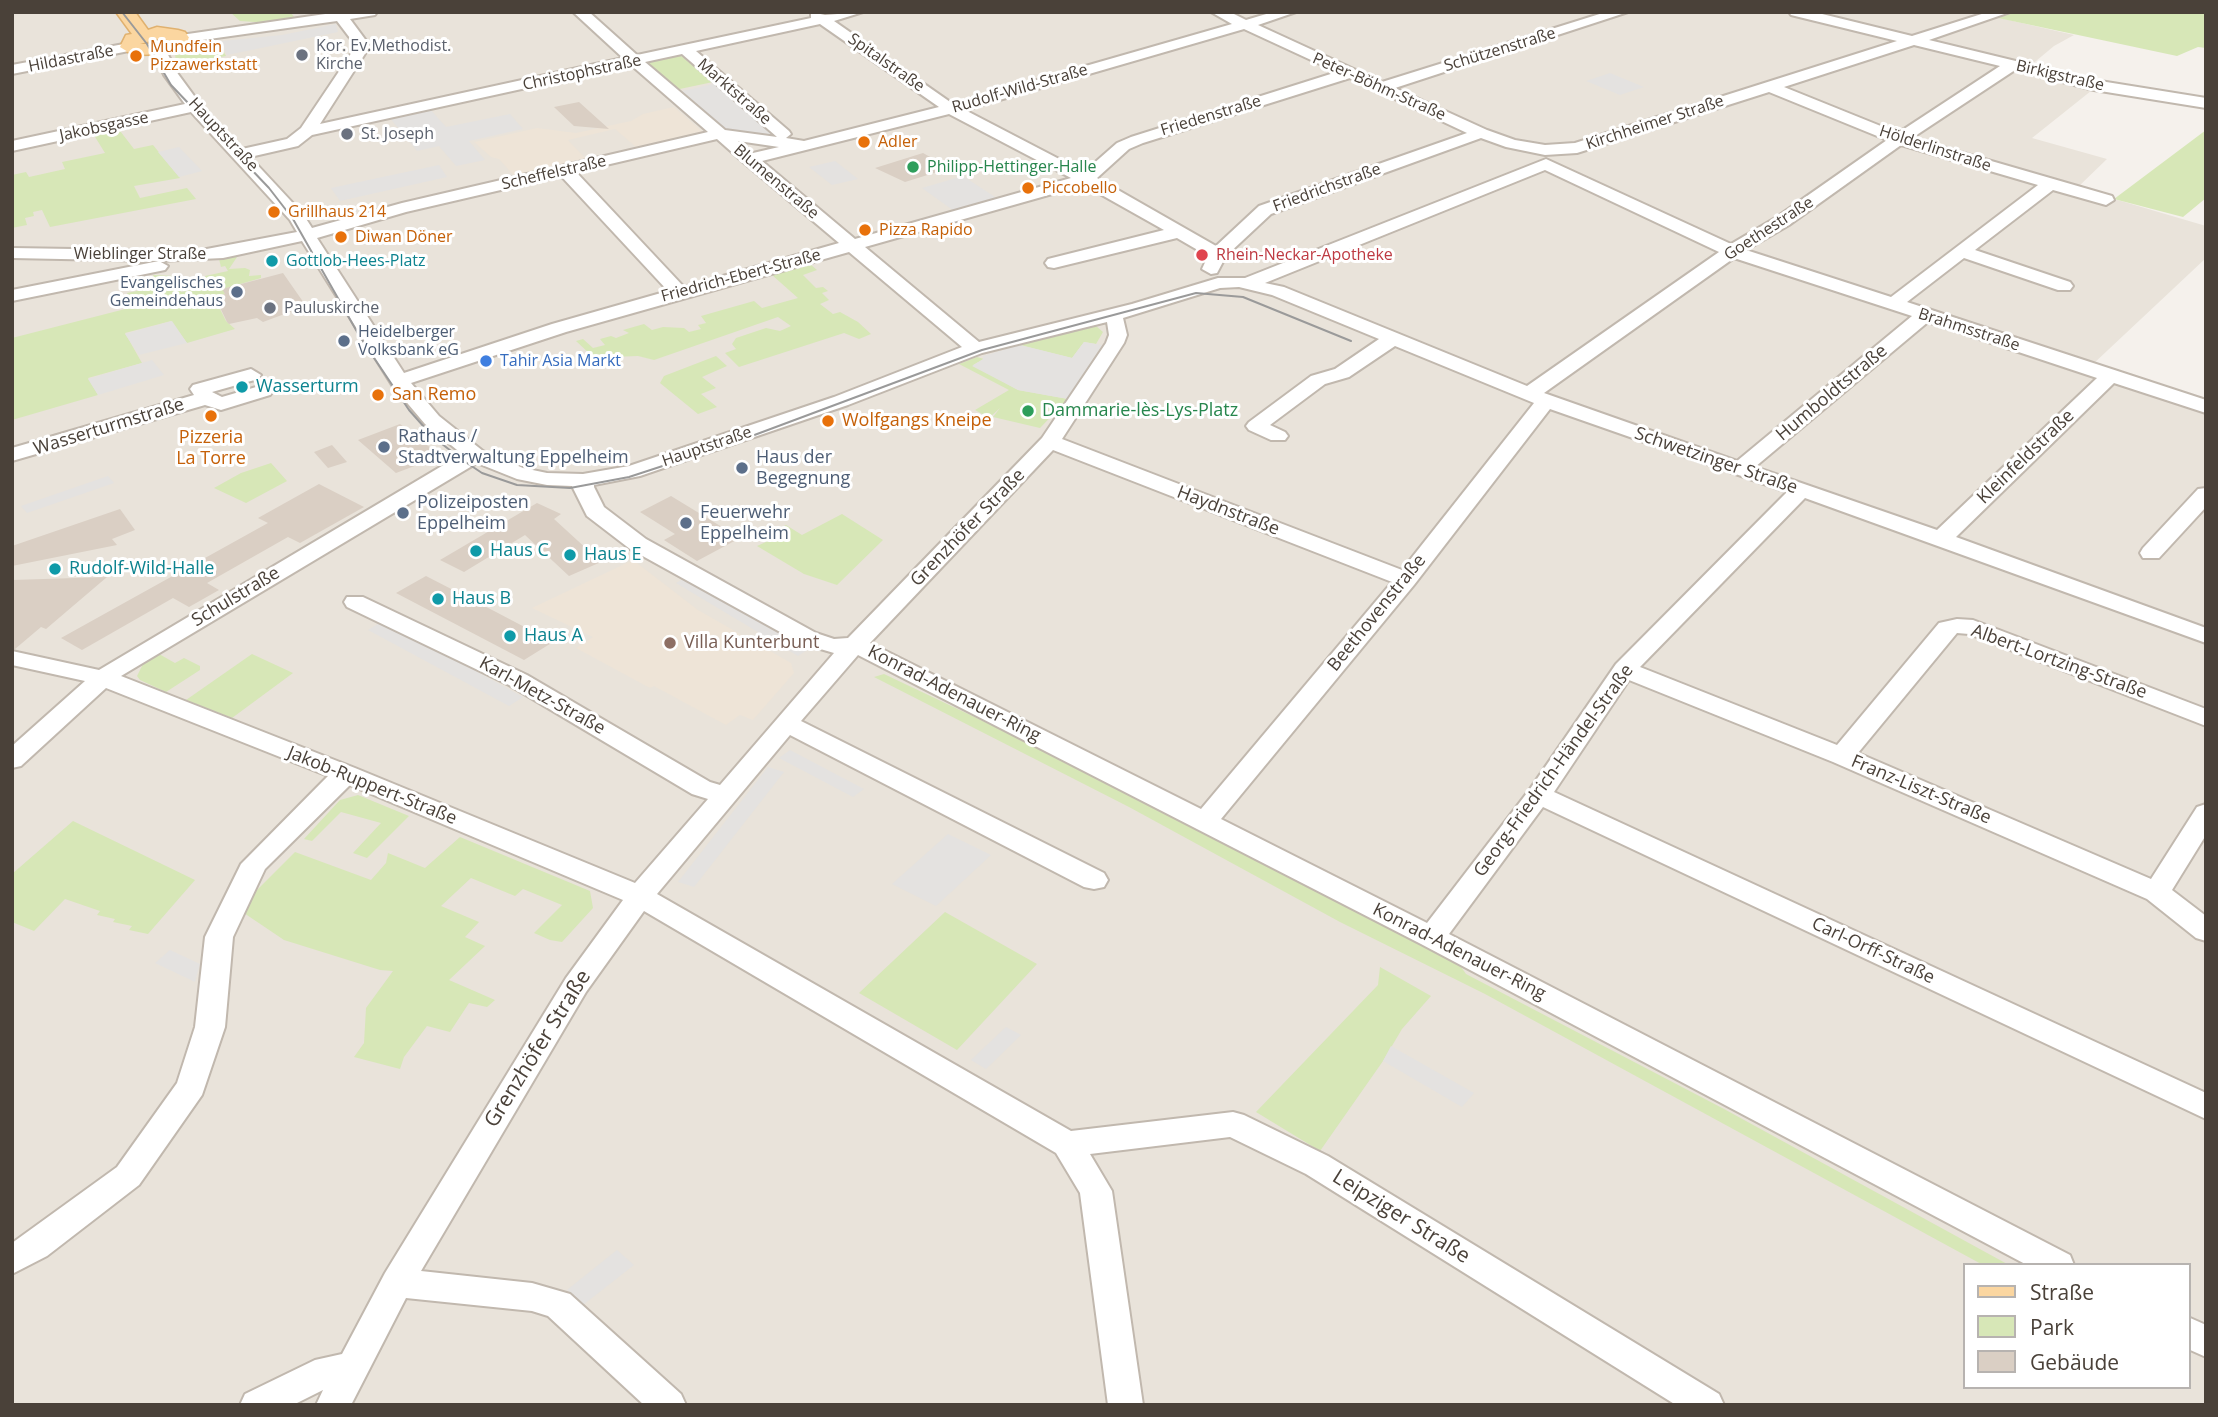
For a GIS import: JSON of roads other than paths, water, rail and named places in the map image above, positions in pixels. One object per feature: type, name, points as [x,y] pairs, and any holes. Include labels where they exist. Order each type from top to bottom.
[{"type":"main road","points":[[125,12],[136,41],[140,51],[159,50],[181,40],[169,33],[136,41]]},
{"type":"street","points":[[181,40],[306,18],[342,18],[370,12]]},
{"type":"street","name":"Blumenstraße","points":[[580,12],[719,134],[975,349]]},
{"type":"street","name":"Christophstraße","points":[[241,155],[292,143],[303,135],[635,62],[819,16],[856,12]]},
{"type":"street","name":"Peter-Böhm-Straße","points":[[1218,12],[1379,88],[1481,133],[1546,157],[1732,251]]},
{"type":"street","name":"Rudolf-Wild-Straße","points":[[749,159],[951,109],[1289,12]]},
{"type":"street","name":"Schützenstraße","points":[[1379,88],[1621,12]]},
{"type":"street","name":"Birkigstraße","points":[[1796,12],[2104,87],[2206,103]]},
{"type":"street","name":"Kirchheimer Straße","points":[[1249,283],[1546,157],[1916,42],[1973,16],[2003,12]]},
{"type":"street","name":"Spitalstraße","points":[[819,16],[951,109],[1218,254]]},
{"type":"street","points":[[303,135],[363,46],[342,18]]},
{"type":"street","name":"Hildastraße","points":[[12,70],[136,41]]},
{"type":"street","name":"Hauptstraße","points":[[159,50],[171,75],[195,107],[282,199],[399,381],[432,420],[476,455],[505,469],[534,478],[583,480],[633,472],[706,449],[975,349],[1112,315],[1224,282]]},
{"type":"street","name":"Marktstraße","points":[[686,50],[783,134]]},
{"type":"street","name":"Goethestraße","points":[[1537,398],[1732,251],[1783,221],[1899,139],[2011,65]]},
{"type":"street","name":"Friedenstraße","points":[[1086,180],[1123,146],[1137,139],[1348,74]]},
{"type":"street","name":"Hölderlinstraße","points":[[1768,86],[1899,139],[2106,200]]},
{"type":"street","name":"Jakobsgasse","points":[[12,146],[195,107]]},
{"type":"street","name":"Friedrichstraße","points":[[1218,254],[1265,210],[1481,133]]},
{"type":"street","name":"Scheffelstraße","points":[[307,235],[402,208],[719,134],[803,145]]},
{"type":"street","points":[[565,170],[680,293]]},
{"type":"street","name":"Friedrich-Ebert-Straße","points":[[399,381],[532,336],[1086,180]]},
{"type":"street","points":[[1892,305],[2049,185]]},
{"type":"street","points":[[1054,263],[1178,232]]},
{"type":"street","name":"Wieblinger Straße","points":[[12,253],[196,256],[307,235]]},
{"type":"street","name":"Brahmsstraße","points":[[1732,251],[2206,407]]},
{"type":"street","points":[[1962,252],[2064,286]]},
{"type":"street","points":[[1218,254],[1211,267],[1212,275],[1224,282]]},
{"type":"street","points":[[12,296],[85,279],[180,262],[196,256]]},
{"type":"street","name":"Schwetzinger Straße","points":[[1224,282],[1249,283],[1278,292],[1537,398],[1941,539],[2206,636]]},
{"type":"street","name":"Grenzhöfer Straße","points":[[333,1405],[397,1283],[576,985],[640,896],[787,723],[856,645],[1050,442],[1115,343],[1118,335],[1117,322],[1112,315]]},
{"type":"street","name":"Humboldtstraße","points":[[1740,469],[1924,316]]},
{"type":"street","points":[[1278,436],[1256,426],[1318,380],[1342,373],[1392,340]]},
{"type":"street","name":"Wasserturmstraße","points":[[251,374],[200,389],[206,398],[220,404],[263,391]]},
{"type":"street","name":"Kleinfeldstraße","points":[[1941,539],[2110,376]]},
{"type":"street","name":"Wasserturmstraße","points":[[12,455],[206,398]]},
{"type":"street","name":"Beethovenstraße","points":[[1205,821],[1406,580],[1537,398]]},
{"type":"street","name":"Haydnstraße","points":[[1050,442],[1406,580]]},
{"type":"street","name":"Schulstraße","points":[[12,760],[103,678],[130,659],[476,455]]},
{"type":"street","points":[[583,480],[583,487],[595,511],[638,544],[808,638],[832,646],[856,645]]},
{"type":"street","name":"Georg-Friedrich-Händel-Straße","points":[[1431,937],[1539,795],[1624,670],[1800,491]]},
{"type":"street","points":[[2151,553],[2206,494]]},
{"type":"street","name":"Karl-Metz-Straße","points":[[355,602],[518,680],[701,788],[726,796]]},
{"type":"street","name":"Albert-Lortzing-Straße","points":[[1842,756],[1947,628],[1956,626],[1973,627],[2206,718]]},
{"type":"street","name":"Konrad-Adenauer-Ring","points":[[856,645],[1431,937],[2054,1263]]},
{"type":"street","name":"Jakob-Ruppert-Straße","points":[[12,658],[103,678],[346,774],[640,896]]},
{"type":"street","name":"Franz-Liszt-Straße","points":[[1624,670],[1842,756],[2157,892],[2206,931]]},
{"type":"street","points":[[787,723],[1094,880]]},
{"type":"street","points":[[12,1260],[35,1246],[128,1176],[191,1087],[210,1027],[219,937],[254,864],[346,774]]},
{"type":"street","name":"Carl-Orff-Straße","points":[[1539,795],[2206,1107]]},
{"type":"street","points":[[2157,892],[2206,813]]},
{"type":"street","points":[[640,896],[1067,1144],[1096,1191],[1126,1405]]},
{"type":"street","name":"Leipziger Straße","points":[[1067,1144],[1233,1124],[1317,1165],[1707,1405]]},
{"type":"street","points":[[397,1283],[532,1297],[558,1304],[669,1405]]},
{"type":"street","points":[[257,1405],[327,1371],[351,1368]]},
{"type":"tram line","points":[[122,12],[147,44],[171,85],[269,188],[293,219],[360,337],[409,410],[433,437],[464,461],[482,473],[517,485],[570,488],[629,477],[733,443],[982,350],[1196,293],[1243,297],[1351,341]]},
{"type":"place","name":"Kor. Ev.Methodist. Kirche","points":[[302,55]]},
{"type":"place","name":"Mundfein Pizzawerkstatt","points":[[136,56]]},
{"type":"place","name":"St. Joseph","points":[[347,134]]},
{"type":"place","name":"Adler","points":[[864,142]]},
{"type":"place","name":"Philipp-Hettinger-Halle","points":[[913,167]]},
{"type":"place","name":"Piccobello","points":[[1028,188]]},
{"type":"place","name":"Grillhaus 214","points":[[274,212]]},
{"type":"place","name":"Pizza Rapido","points":[[865,230]]},
{"type":"place","name":"Diwan Döner","points":[[341,237]]},
{"type":"place","name":"Rhein-Neckar-Apotheke","points":[[1202,255]]},
{"type":"place","name":"Gottlob-Hees-Platz","points":[[272,261]]},
{"type":"place","name":"Evangelisches Gemeindehaus","points":[[237,292]]},
{"type":"place","name":"Pauluskirche","points":[[270,308]]},
{"type":"place","name":"Heidelberger Volksbank eG","points":[[344,341]]},
{"type":"place","name":"Tahir Asia Markt","points":[[486,361]]},
{"type":"place","name":"Wasserturm","points":[[242,387]]},
{"type":"place","name":"San Remo","points":[[378,395]]},
{"type":"place","name":"Dammarie-lès-Lys-Platz","points":[[1028,411]]},
{"type":"place","name":"Pizzeria La Torre","points":[[211,416]]},
{"type":"place","name":"Wolfgangs Kneipe","points":[[828,421]]},
{"type":"place","name":"Rathaus / Stadtverwaltung Eppelheim","points":[[384,447]]},
{"type":"place","name":"Haus der Begegnung","points":[[742,468]]},
{"type":"place","name":"Polizeiposten Eppelheim","points":[[403,513]]},
{"type":"place","name":"Feuerwehr Eppelheim","points":[[686,523]]},
{"type":"place","name":"Haus C","points":[[476,551]]},
{"type":"place","name":"Haus E","points":[[570,555]]},
{"type":"place","name":"Rudolf-Wild-Halle","points":[[55,569]]},
{"type":"place","name":"Haus B","points":[[438,599]]},
{"type":"place","name":"Haus A","points":[[510,636]]},
{"type":"place","name":"Villa Kunterbunt","points":[[670,643]]}]
